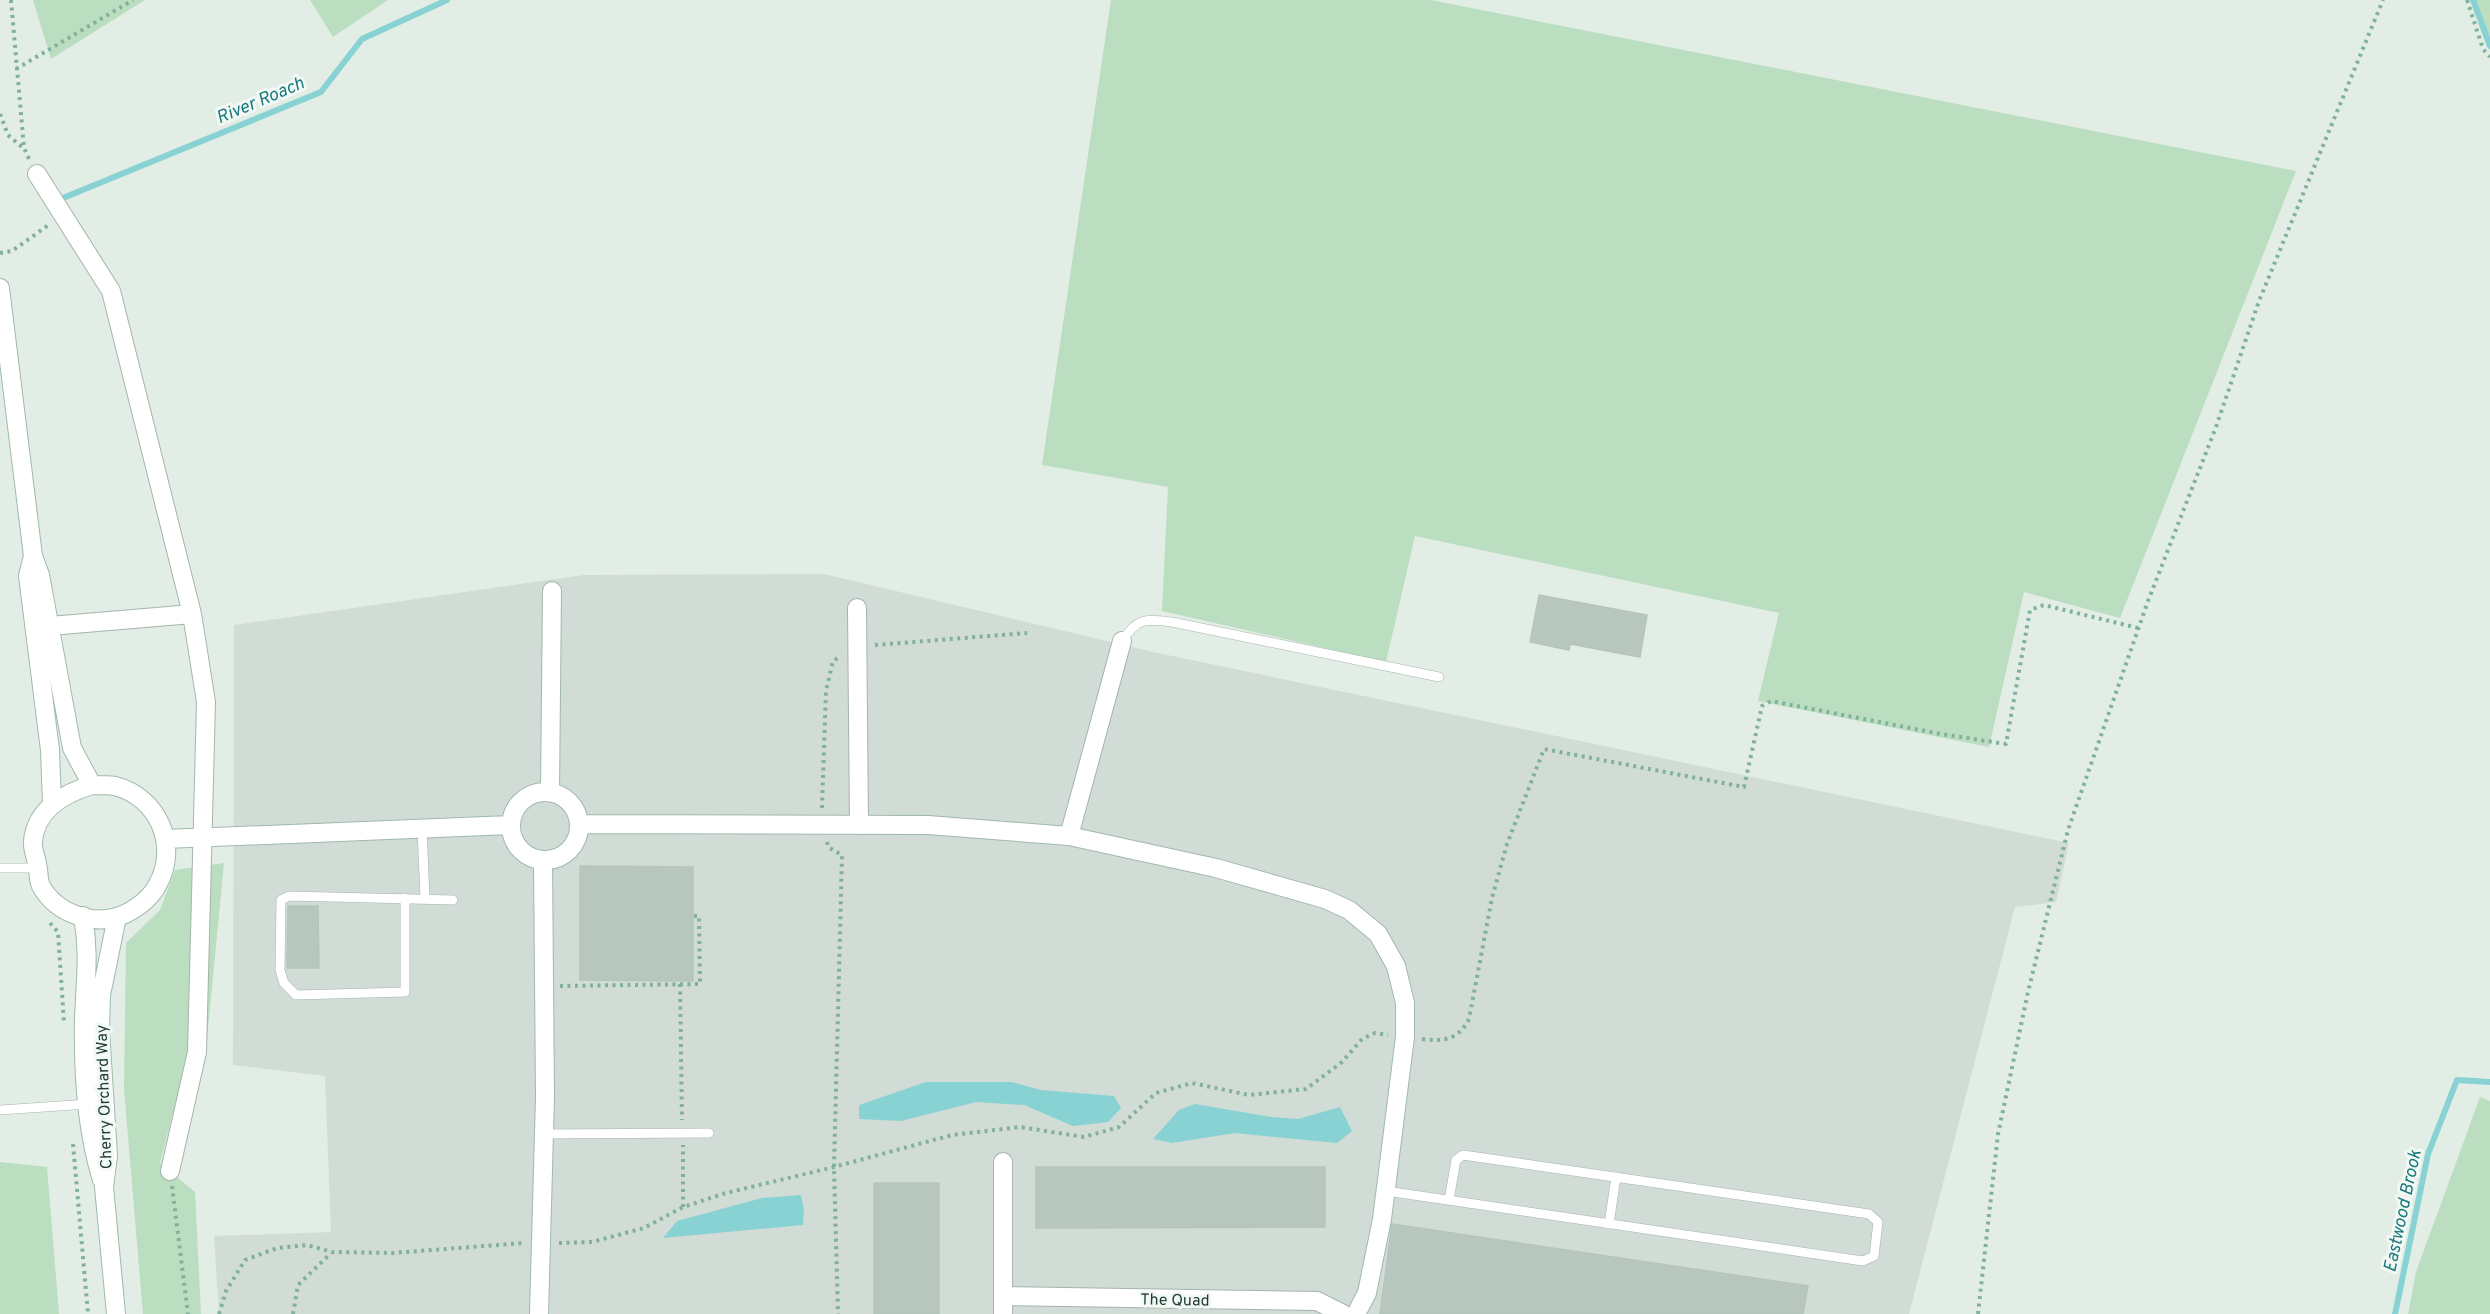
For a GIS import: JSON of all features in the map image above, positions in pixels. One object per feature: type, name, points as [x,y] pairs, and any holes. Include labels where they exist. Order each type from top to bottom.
[{"type":"street","points":[[37,174],[111,291],[192,614],[206,702],[197,1052],[170,1171]]},
{"type":"street","points":[[0,288],[33,556],[40,575],[72,748],[92,785]]},
{"type":"street","points":[[33,556],[28,576],[50,750],[52,804]]},
{"type":"street","points":[[550,792],[552,591]]},
{"type":"street","points":[[857,608],[859,825]]},
{"type":"street","points":[[50,626],[192,614]]},
{"type":"street","points":[[1069,836],[1122,641]]},
{"type":"street","points":[[92,785],[114,786],[135,794],[152,809],[163,828],[167,851],[164,873],[153,893],[137,908],[117,917],[94,919],[73,914],[54,902],[40,885],[33,842],[39,821],[52,804],[71,791],[92,785]]},
{"type":"street","points":[[538,792],[550,792],[561,795],[577,812],[578,834],[574,844],[566,853],[557,858],[543,860],[525,854],[517,846],[511,825],[513,814],[528,796],[538,792]]},
{"type":"street","points":[[579,824],[928,825],[1069,836],[1216,868],[1325,899],[1349,910],[1378,934],[1396,966],[1406,1003],[1405,1037],[1386,1191],[1367,1293],[1356,1314]]},
{"type":"street","points":[[165,839],[511,825]]},
{"type":"street","points":[[539,1314],[544,1134],[543,860]]},
{"type":"street","points":[[83,916],[89,968],[84,1035],[88,1104],[95,1158],[104,1187]]},
{"type":"street","name":"Cherry Orchard Way","points":[[116,1314],[104,1187],[108,1156],[100,1030],[101,995],[117,917]]},
{"type":"street","name":"The Quad","points":[[1003,1162],[1003,1305],[1317,1301],[1343,1314]]},
{"type":"lane","points":[[1122,641],[1132,626],[1138,622],[1145,619],[1163,621],[1438,677]]},
{"type":"lane","points":[[422,828],[425,898]]},
{"type":"lane","points":[[0,868],[38,868]]},
{"type":"lane","points":[[405,898],[405,992],[296,995],[284,983],[280,970],[281,900],[289,896],[425,898],[453,900]]},
{"type":"lane","points":[[0,1110],[88,1104]]},
{"type":"lane","points":[[544,1134],[709,1133]]},
{"type":"lane","points":[[1386,1191],[1863,1261],[1874,1256],[1876,1250],[1878,1222],[1869,1214],[1463,1155],[1456,1160],[1449,1200]]},
{"type":"lane","points":[[1609,1224],[1616,1177]]},
{"type":"path","points":[[0,114],[8,135],[24,148],[11,0]]},
{"type":"path","points":[[16,69],[133,0]]},
{"type":"path","points":[[1978,1314],[1998,1134],[2028,992],[2068,830],[2139,628],[2216,427],[2259,301],[2383,0]]},
{"type":"path","points":[[2467,0],[2483,49],[2490,57]]},
{"type":"path","points":[[0,253],[12,251],[62,214]]},
{"type":"path","points":[[219,1314],[226,1291],[245,1260],[277,1248],[307,1245],[332,1252],[393,1253],[493,1244],[592,1242],[644,1228],[683,1207],[726,1193],[952,1135],[1020,1127],[1084,1137],[1119,1127],[1156,1093],[1192,1083],[1249,1095],[1306,1089],[1342,1062],[1362,1039],[1375,1033],[1446,1040],[1461,1032],[1469,1019],[1492,898],[1507,844],[1545,749],[1744,787],[1762,706],[1771,701],[1941,734],[2006,744],[2030,610],[2044,605],[2139,628]]},
{"type":"path","points":[[544,986],[700,984],[699,916],[693,916]]},
{"type":"path","points":[[680,984],[683,1207]]},
{"type":"path","points":[[834,1167],[838,1314]]},
{"type":"path","points":[[170,1171],[188,1314]]},
{"type":"path","points":[[293,1314],[298,1285],[332,1252]]},
{"type":"shaded area","points":[[824,574],[1153,652],[2069,843],[2056,902],[2015,907],[1909,1314],[219,1314],[214,1236],[331,1232],[325,1076],[233,1065],[234,625],[584,575]]},
{"type":"green space","points":[[33,0],[145,0],[51,59]]},
{"type":"green space","points":[[310,0],[388,0],[333,37]]},
{"type":"green space","points":[[1111,0],[1431,0],[2296,171],[2120,618],[2024,592],[1989,747],[1758,701],[1779,613],[1415,536],[1386,662],[1162,611],[1168,487],[1042,465]]},
{"type":"green space","points":[[2473,0],[2490,0],[2490,46]]},
{"type":"green space","points":[[224,863],[207,1039],[188,1055],[160,1163],[195,1192],[201,1314],[143,1314],[124,1089],[126,943],[160,910],[175,870]]},
{"type":"green space","points":[[2480,1097],[2490,1101],[2490,1314],[2408,1314],[2416,1272]]},
{"type":"green space","points":[[0,1162],[47,1167],[59,1314],[0,1314]]},
{"type":"water","points":[[926,1082],[1011,1082],[1041,1090],[1114,1096],[1121,1108],[1108,1122],[1073,1126],[1024,1105],[976,1102],[901,1121],[859,1119],[859,1105]]},
{"type":"water","points":[[1195,1104],[1271,1117],[1298,1119],[1340,1107],[1352,1131],[1337,1143],[1235,1133],[1172,1143],[1153,1139],[1179,1110]]},
{"type":"water","points":[[801,1195],[804,1210],[803,1225],[663,1238],[677,1221],[762,1198]]},
{"type":"building","points":[[1539,595],[1647,615],[1640,657],[1570,644],[1569,650],[1530,642]]},
{"type":"building","points":[[580,866],[693,867],[693,981],[580,980]]},
{"type":"building","points":[[288,906],[318,906],[319,968],[287,968]]},
{"type":"building","points":[[1036,1167],[1325,1167],[1325,1227],[1036,1228]]},
{"type":"building","points":[[874,1183],[939,1183],[939,1314],[874,1314]]},
{"type":"building","points":[[1392,1224],[1808,1286],[1803,1314],[1380,1314]]},
{"type":"waterway","name":"River Roach","points":[[63,198],[321,92],[362,39],[447,0]]},
{"type":"waterway","name":"River Roach","points":[[2473,0],[2490,46]]},
{"type":"waterway","name":"Eastwood Brook","points":[[2395,1314],[2428,1154],[2457,1080],[2490,1082]]}]
